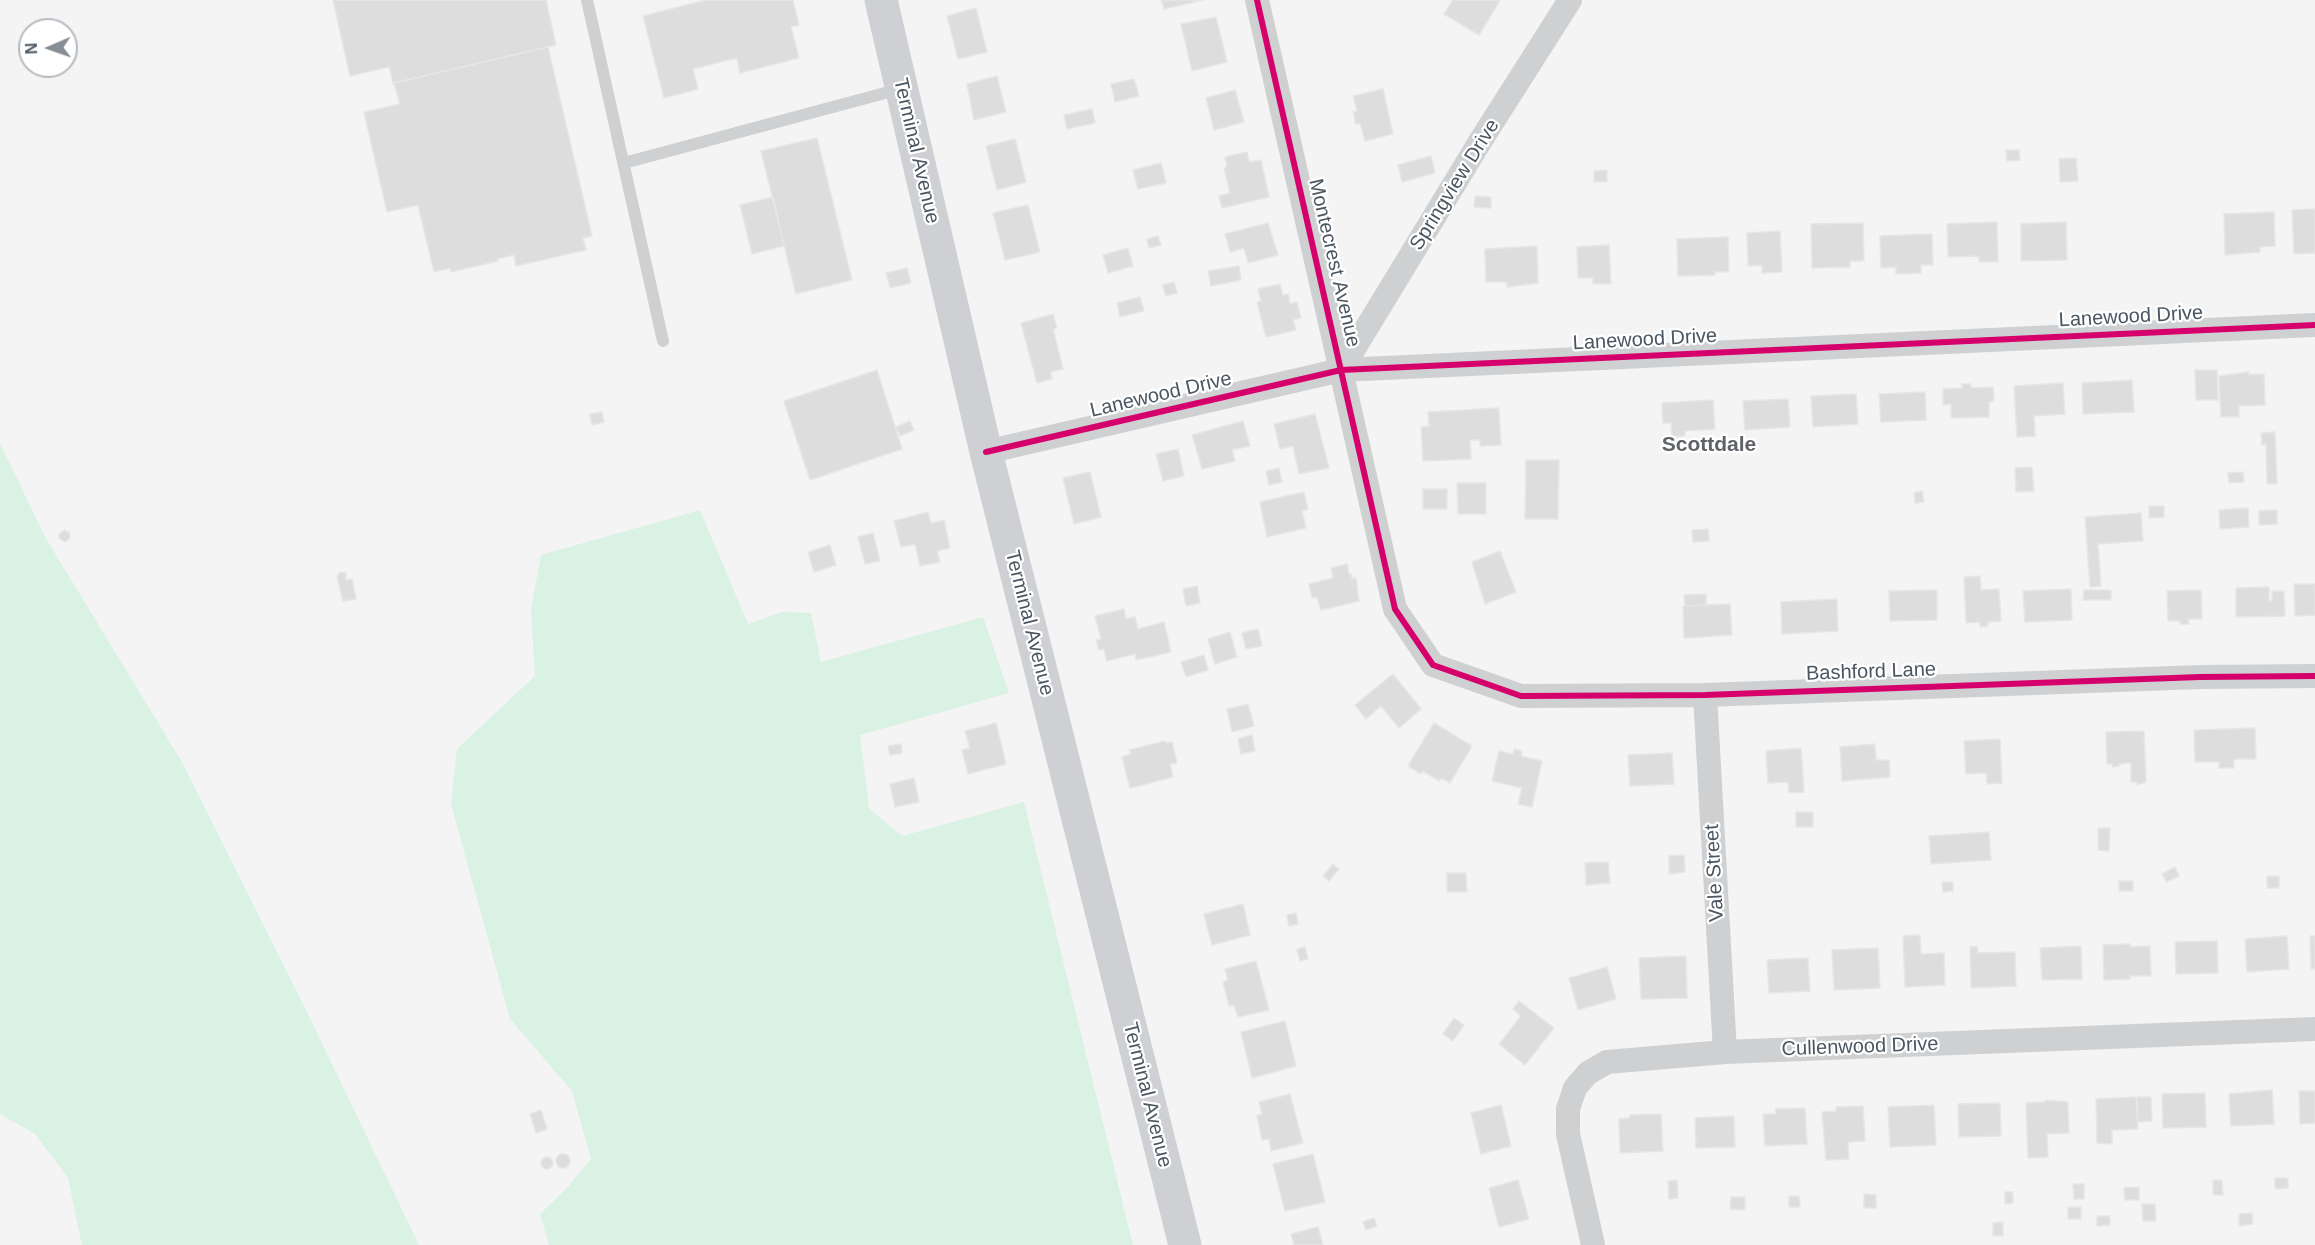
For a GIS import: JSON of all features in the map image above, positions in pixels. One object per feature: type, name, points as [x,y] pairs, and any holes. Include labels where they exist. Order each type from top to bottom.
[{"type":"street","name":"Terminal Avenue","points":[[881,0],[986,452],[1185,1245]]},
{"type":"street","name":"Montecrest Avenue","points":[[1257,0],[1395,609],[1432,665]]},
{"type":"street","name":"Springview Drive","points":[[1341,370],[1481,140],[1570,0]]},
{"type":"street","name":"Lanewood Drive","points":[[986,452],[1341,370],[2315,325]]},
{"type":"street","name":"Bashford Lane","points":[[1432,665],[1521,696],[1705,695],[2200,677],[2315,676]]},
{"type":"street","name":"Vale Street","points":[[1705,695],[1725,1052]]},
{"type":"street","name":"Cullenwood Drive","points":[[1593,1245],[1568,1134],[1568,1109],[1575,1088],[1588,1073],[1607,1062],[1725,1052],[2315,1029]]},
{"type":"lane","points":[[587,0],[663,341]]},
{"type":"lane","points":[[624,163],[902,88]]},
{"type":"green space","points":[[0,443],[45,537],[182,762],[306,1010],[419,1245],[82,1245],[68,1178],[35,1134],[0,1114]]},
{"type":"green space","points":[[700,510],[748,624],[782,612],[811,613],[821,662],[983,617],[1009,693],[860,735],[869,808],[902,836],[1024,802],[1133,1245],[549,1245],[540,1214],[566,1189],[591,1159],[572,1091],[510,1019],[451,804],[457,749],[535,676],[531,610],[541,555]]},
{"type":"building","points":[[333,0],[546,0],[556,45],[393,83],[389,67],[350,76]]},
{"type":"building","points":[[706,0],[793,0],[799,25],[791,27],[799,58],[740,73],[737,58],[693,69],[698,89],[664,98],[643,16]]},
{"type":"building","points":[[1161,0],[1203,0],[1164,9]]},
{"type":"building","points":[[1453,0],[1500,0],[1479,35],[1444,14]]},
{"type":"building","points":[[976,8],[987,52],[958,59],[947,16]]},
{"type":"building","points":[[1216,17],[1227,62],[1192,71],[1181,24]]},
{"type":"building","points":[[548,47],[592,236],[583,238],[586,250],[516,266],[514,255],[451,272],[450,268],[434,272],[418,205],[387,212],[364,112],[400,104],[394,83]]},
{"type":"building","points":[[997,76],[1006,112],[974,120],[967,84]]},
{"type":"building","points":[[1134,79],[1139,96],[1115,102],[1111,84]]},
{"type":"building","points":[[1383,89],[1393,134],[1365,141],[1360,123],[1356,124],[1353,112],[1357,111],[1353,96]]},
{"type":"building","points":[[1235,90],[1244,122],[1214,130],[1206,98]]},
{"type":"building","points":[[1092,109],[1095,123],[1067,129],[1064,115]]},
{"type":"building","points":[[817,138],[852,280],[796,294],[761,151]]},
{"type":"building","points":[[1015,139],[1026,182],[997,190],[986,146]]},
{"type":"building","points":[[2006,150],[2019,150],[2020,160],[2007,161]]},
{"type":"building","points":[[1247,152],[1249,162],[1261,160],[1269,197],[1222,208],[1219,196],[1230,193],[1224,168],[1227,167],[1225,157]]},
{"type":"building","points":[[1431,156],[1435,173],[1402,182],[1398,165]]},
{"type":"building","points":[[2076,158],[2078,181],[2060,182],[2059,159]]},
{"type":"building","points":[[1161,163],[1166,183],[1138,189],[1133,170]]},
{"type":"building","points":[[1607,170],[1607,182],[1594,182],[1594,171]]},
{"type":"building","points":[[1475,196],[1491,197],[1491,208],[1474,207]]},
{"type":"building","points":[[773,197],[784,246],[752,254],[740,205]]},
{"type":"building","points":[[1028,205],[1040,252],[1005,260],[993,213]]},
{"type":"building","points":[[2315,209],[2315,253],[2294,254],[2292,210]]},
{"type":"building","points":[[2274,212],[2275,246],[2260,247],[2260,252],[2225,255],[2224,214]]},
{"type":"building","points":[[1997,222],[1998,262],[1979,262],[1979,256],[1948,257],[1947,224]]},
{"type":"building","points":[[2066,222],[2067,260],[2021,261],[2021,224]]},
{"type":"building","points":[[1268,223],[1278,255],[1248,263],[1244,248],[1230,252],[1225,234]]},
{"type":"building","points":[[1863,223],[1864,261],[1850,261],[1850,267],[1812,268],[1811,224]]},
{"type":"building","points":[[1780,231],[1782,272],[1762,273],[1762,265],[1748,266],[1747,233]]},
{"type":"building","points":[[1932,234],[1933,265],[1921,265],[1921,273],[1896,274],[1896,267],[1881,268],[1880,236]]},
{"type":"building","points":[[1158,236],[1161,245],[1149,248],[1147,239]]},
{"type":"building","points":[[1728,237],[1729,272],[1715,272],[1715,275],[1678,276],[1677,239]]},
{"type":"building","points":[[1609,245],[1611,284],[1593,284],[1593,278],[1578,278],[1577,247]]},
{"type":"building","points":[[1537,246],[1538,283],[1507,287],[1507,282],[1486,282],[1485,249]]},
{"type":"building","points":[[1128,248],[1133,266],[1108,273],[1103,255]]},
{"type":"building","points":[[1239,266],[1241,280],[1211,286],[1208,271]]},
{"type":"building","points":[[907,268],[911,283],[890,288],[886,273]]},
{"type":"building","points":[[1174,282],[1177,293],[1166,296],[1162,285]]},
{"type":"building","points":[[1280,284],[1283,295],[1288,294],[1290,304],[1297,302],[1301,318],[1293,320],[1296,330],[1266,337],[1257,302],[1261,301],[1258,289]]},
{"type":"building","points":[[1140,297],[1144,311],[1120,317],[1117,303]]},
{"type":"building","points":[[1053,314],[1057,328],[1053,329],[1063,369],[1051,372],[1052,379],[1037,383],[1021,323]]},
{"type":"building","points":[[877,370],[902,449],[810,480],[784,401]]},
{"type":"building","points":[[2195,370],[2217,370],[2218,400],[2196,400]]},
{"type":"building","points":[[2249,372],[2249,375],[2264,374],[2265,405],[2239,406],[2239,417],[2221,417],[2219,376]]},
{"type":"building","points":[[2132,380],[2134,412],[2083,414],[2082,383]]},
{"type":"building","points":[[2063,383],[2065,414],[2034,416],[2035,436],[2017,437],[2014,386]]},
{"type":"building","points":[[1962,384],[1971,384],[1971,388],[1993,387],[1994,401],[1989,402],[1989,417],[1951,418],[1951,404],[1943,405],[1943,389],[1962,388]]},
{"type":"building","points":[[1925,392],[1926,420],[1881,422],[1879,394]]},
{"type":"building","points":[[1856,394],[1858,424],[1813,427],[1811,396]]},
{"type":"building","points":[[1788,399],[1790,427],[1745,430],[1743,401]]},
{"type":"building","points":[[1713,400],[1715,429],[1685,431],[1685,436],[1672,437],[1671,423],[1663,423],[1662,403]]},
{"type":"building","points":[[1499,408],[1501,445],[1480,446],[1480,440],[1470,440],[1471,459],[1423,461],[1421,427],[1429,426],[1428,412]]},
{"type":"building","points":[[602,412],[604,422],[592,425],[590,414]]},
{"type":"building","points":[[1315,414],[1329,468],[1299,474],[1293,446],[1280,449],[1274,424]]},
{"type":"building","points":[[910,421],[914,430],[900,436],[896,427]]},
{"type":"building","points":[[1243,421],[1250,446],[1232,450],[1235,461],[1202,469],[1192,435]]},
{"type":"building","points":[[2275,432],[2277,484],[2267,484],[2266,444],[2262,445],[2261,433]]},
{"type":"building","points":[[1178,449],[1184,476],[1163,481],[1156,454]]},
{"type":"building","points":[[1526,460],[1559,460],[1558,519],[1525,519]]},
{"type":"building","points":[[2032,467],[2034,491],[2016,492],[2015,468]]},
{"type":"building","points":[[1279,468],[1282,482],[1269,485],[1266,471]]},
{"type":"building","points":[[1090,472],[1101,517],[1074,524],[1063,478]]},
{"type":"building","points":[[2243,472],[2244,482],[2229,483],[2228,473]]},
{"type":"building","points":[[1457,483],[1486,483],[1486,514],[1458,514]]},
{"type":"building","points":[[1423,489],[1447,489],[1447,509],[1423,509]]},
{"type":"building","points":[[1922,491],[1924,502],[1915,503],[1914,493]]},
{"type":"building","points":[[1304,492],[1308,509],[1302,511],[1306,528],[1267,537],[1260,502]]},
{"type":"building","points":[[2149,506],[2164,506],[2164,517],[2149,518]]},
{"type":"building","points":[[2248,508],[2249,527],[2220,529],[2219,510]]},
{"type":"building","points":[[2277,510],[2277,524],[2259,525],[2259,511]]},
{"type":"building","points":[[928,512],[931,523],[944,520],[950,548],[937,551],[940,562],[920,566],[915,544],[901,547],[894,521]]},
{"type":"building","points":[[2141,513],[2143,541],[2098,544],[2101,586],[2090,587],[2085,517]]},
{"type":"building","points":[[1708,529],[1709,541],[1693,542],[1692,530]]},
{"type":"building","points":[[64,530],[70,533],[70,538],[65,542],[59,538],[59,534]]},
{"type":"building","points":[[873,533],[880,561],[865,564],[858,537]]},
{"type":"building","points":[[830,545],[836,565],[814,572],[808,552]]},
{"type":"building","points":[[1500,551],[1516,592],[1485,604],[1472,562]]},
{"type":"building","points":[[1347,564],[1352,579],[1356,578],[1359,601],[1321,610],[1317,597],[1312,598],[1309,584],[1333,578],[1331,568]]},
{"type":"building","points":[[340,572],[346,573],[346,580],[352,579],[356,599],[343,601],[337,577]]},
{"type":"building","points":[[1980,576],[1981,590],[1999,589],[2001,621],[1988,622],[1988,626],[1980,627],[1980,622],[1966,623],[1964,577]]},
{"type":"building","points":[[2294,584],[2315,584],[2315,615],[2295,616]]},
{"type":"building","points":[[1197,586],[1200,603],[1186,606],[1183,589]]},
{"type":"building","points":[[2269,587],[2269,601],[2272,601],[2272,591],[2284,591],[2285,616],[2236,617],[2236,588]]},
{"type":"building","points":[[2071,589],[2072,620],[2025,622],[2023,591]]},
{"type":"building","points":[[1937,590],[1937,620],[1890,621],[1889,591]]},
{"type":"building","points":[[2084,590],[2111,590],[2111,600],[2083,600]]},
{"type":"building","points":[[2201,590],[2202,619],[2188,619],[2189,624],[2168,621],[2167,591]]},
{"type":"building","points":[[1706,594],[1706,605],[1685,606],[1684,595]]},
{"type":"building","points":[[1837,599],[1838,631],[1782,634],[1781,602]]},
{"type":"building","points":[[1730,604],[1732,635],[1684,638],[1683,606]]},
{"type":"building","points":[[1124,609],[1126,619],[1135,617],[1138,629],[1164,622],[1171,652],[1136,660],[1135,654],[1107,661],[1104,649],[1099,650],[1096,640],[1101,639],[1095,616]]},
{"type":"building","points":[[1258,629],[1262,646],[1246,649],[1242,633]]},
{"type":"building","points":[[1230,632],[1237,657],[1215,664],[1208,639]]},
{"type":"building","points":[[1204,655],[1208,670],[1186,677],[1181,662]]},
{"type":"building","points":[[1393,674],[1421,709],[1399,728],[1381,706],[1366,719],[1355,705]]},
{"type":"building","points":[[1248,704],[1254,726],[1232,732],[1227,709]]},
{"type":"building","points":[[996,723],[1006,764],[968,774],[962,750],[970,748],[965,731]]},
{"type":"building","points":[[1434,723],[1472,746],[1450,783],[1441,778],[1439,781],[1423,771],[1421,774],[1408,766]]},
{"type":"building","points":[[2255,728],[2256,759],[2234,759],[2234,768],[2219,768],[2219,762],[2195,762],[2194,730]]},
{"type":"building","points":[[2144,731],[2146,782],[2137,785],[2137,782],[2131,782],[2131,763],[2113,767],[2112,764],[2107,764],[2106,732]]},
{"type":"building","points":[[1252,735],[1255,751],[1241,754],[1238,739]]},
{"type":"building","points":[[2000,739],[2002,783],[1987,784],[1986,773],[1966,774],[1964,741]]},
{"type":"building","points":[[1165,741],[1166,743],[1172,742],[1177,763],[1170,764],[1173,777],[1130,788],[1122,757],[1131,754],[1129,750]]},
{"type":"building","points":[[901,744],[902,753],[890,755],[888,746]]},
{"type":"building","points":[[1875,744],[1876,760],[1889,760],[1890,777],[1842,781],[1840,747]]},
{"type":"building","points":[[1801,748],[1804,792],[1789,793],[1788,782],[1768,783],[1766,751]]},
{"type":"building","points":[[1514,749],[1522,751],[1521,756],[1542,761],[1532,807],[1518,804],[1522,788],[1492,781],[1499,751],[1513,754]]},
{"type":"building","points":[[1672,753],[1674,784],[1630,786],[1628,755]]},
{"type":"building","points":[[914,778],[919,802],[895,807],[890,784]]},
{"type":"building","points":[[1796,812],[1813,812],[1813,827],[1796,827]]},
{"type":"building","points":[[2098,828],[2110,828],[2109,851],[2098,850]]},
{"type":"building","points":[[1989,832],[1991,860],[1931,864],[1929,836]]},
{"type":"building","points":[[1684,855],[1685,872],[1669,874],[1669,856]]},
{"type":"building","points":[[1608,862],[1610,883],[1586,885],[1585,863]]},
{"type":"building","points":[[1333,864],[1339,869],[1329,881],[1323,876]]},
{"type":"building","points":[[2175,867],[2179,876],[2167,882],[2162,874]]},
{"type":"building","points":[[1447,873],[1466,873],[1467,892],[1447,892]]},
{"type":"building","points":[[2267,876],[2279,876],[2279,888],[2267,888]]},
{"type":"building","points":[[2119,881],[2133,881],[2133,891],[2119,891]]},
{"type":"building","points":[[1942,882],[1953,882],[1953,891],[1943,892]]},
{"type":"building","points":[[1243,904],[1250,935],[1212,945],[1204,914]]},
{"type":"building","points":[[1296,913],[1298,924],[1289,926],[1287,915]]},
{"type":"building","points":[[1920,935],[1921,954],[1944,953],[1945,985],[1905,987],[1903,936]]},
{"type":"building","points":[[2287,936],[2289,969],[2247,972],[2245,939]]},
{"type":"building","points":[[2310,936],[2315,936],[2315,969],[2311,969]]},
{"type":"building","points":[[2217,941],[2218,973],[2176,974],[2175,942]]},
{"type":"building","points":[[2130,944],[2130,947],[2150,946],[2151,976],[2104,980],[2103,945]]},
{"type":"building","points":[[1977,946],[1978,953],[2015,952],[2016,986],[1971,988],[1970,947]]},
{"type":"building","points":[[2081,946],[2082,979],[2042,980],[2040,948]]},
{"type":"building","points":[[1305,947],[1308,959],[1300,961],[1297,949]]},
{"type":"building","points":[[1878,948],[1880,988],[1834,990],[1832,950]]},
{"type":"building","points":[[1686,956],[1687,998],[1641,999],[1639,958]]},
{"type":"building","points":[[1808,958],[1810,991],[1769,993],[1767,960]]},
{"type":"building","points":[[1256,961],[1269,1010],[1238,1017],[1234,1005],[1229,1006],[1223,982],[1228,980],[1225,969]]},
{"type":"building","points":[[1607,967],[1616,999],[1578,1010],[1569,978]]},
{"type":"building","points":[[1519,1001],[1554,1028],[1525,1065],[1499,1044],[1521,1016],[1513,1009]]},
{"type":"building","points":[[1454,1018],[1464,1025],[1453,1041],[1443,1034]]},
{"type":"building","points":[[1285,1021],[1296,1066],[1252,1078],[1241,1032]]},
{"type":"building","points":[[2272,1090],[2274,1124],[2231,1126],[2229,1094]]},
{"type":"building","points":[[2299,1091],[2315,1091],[2315,1123],[2300,1124]]},
{"type":"building","points":[[2205,1093],[2206,1127],[2163,1128],[2162,1094]]},
{"type":"building","points":[[1290,1094],[1303,1143],[1271,1151],[1269,1139],[1262,1140],[1257,1116],[1262,1114],[1259,1102]]},
{"type":"building","points":[[2136,1097],[2138,1129],[2112,1130],[2112,1144],[2097,1143],[2096,1099]]},
{"type":"building","points":[[2137,1097],[2151,1097],[2152,1121],[2138,1122]]},
{"type":"building","points":[[2045,1100],[2068,1102],[2069,1133],[2047,1134],[2048,1157],[2028,1158],[2026,1103],[2045,1102]]},
{"type":"building","points":[[2000,1103],[2001,1136],[1959,1137],[1958,1104]]},
{"type":"building","points":[[1501,1105],[1511,1146],[1481,1154],[1471,1113]]},
{"type":"building","points":[[1934,1105],[1936,1145],[1890,1147],[1888,1107]]},
{"type":"building","points":[[1863,1106],[1865,1141],[1848,1142],[1849,1159],[1826,1160],[1822,1112],[1836,1111],[1836,1107]]},
{"type":"building","points":[[1805,1108],[1807,1144],[1765,1146],[1763,1114],[1776,1114],[1775,1109]]},
{"type":"building","points":[[541,1110],[547,1129],[536,1133],[530,1114]]},
{"type":"building","points":[[1661,1114],[1663,1151],[1620,1153],[1619,1119],[1630,1118],[1630,1115]]},
{"type":"building","points":[[1734,1116],[1735,1147],[1696,1148],[1695,1118]]},
{"type":"building","points":[[563,1154],[568,1156],[570,1161],[568,1166],[563,1168],[558,1166],[556,1161],[558,1156]]},
{"type":"building","points":[[1313,1154],[1325,1202],[1285,1211],[1273,1164]]},
{"type":"building","points":[[549,1157],[552,1158],[552,1168],[545,1169],[542,1168],[541,1161],[542,1158]]},
{"type":"building","points":[[2275,1178],[2288,1178],[2288,1188],[2275,1189]]},
{"type":"building","points":[[1518,1180],[1529,1219],[1499,1227],[1489,1188]]},
{"type":"building","points":[[1677,1180],[1678,1198],[1669,1199],[1668,1181]]},
{"type":"building","points":[[2213,1180],[2222,1180],[2223,1195],[2213,1195]]},
{"type":"building","points":[[2073,1184],[2084,1184],[2084,1199],[2074,1199]]},
{"type":"building","points":[[2139,1187],[2139,1200],[2125,1200],[2124,1188]]},
{"type":"building","points":[[2005,1192],[2013,1192],[2013,1203],[2005,1204]]},
{"type":"building","points":[[1864,1194],[1876,1195],[1876,1208],[1864,1208]]},
{"type":"building","points":[[1789,1196],[1799,1196],[1800,1207],[1789,1207]]},
{"type":"building","points":[[1731,1197],[1745,1197],[1745,1210],[1730,1209]]},
{"type":"building","points":[[2142,1204],[2155,1204],[2156,1221],[2143,1221]]},
{"type":"building","points":[[2068,1207],[2081,1207],[2081,1219],[2068,1219]]},
{"type":"building","points":[[2252,1213],[2253,1224],[2239,1226],[2239,1214]]},
{"type":"building","points":[[2097,1216],[2110,1216],[2110,1225],[2097,1226]]},
{"type":"building","points":[[1374,1218],[1377,1226],[1366,1230],[1363,1222]]},
{"type":"building","points":[[2003,1222],[2003,1236],[1993,1236],[1993,1223]]},
{"type":"building","points":[[1318,1227],[1323,1245],[1294,1245],[1291,1234]]},
{"type":"cycle path","points":[[1257,0],[1395,609],[1433,665],[1521,696],[1705,695],[2200,677],[2315,676]]},
{"type":"cycle path","points":[[986,452],[1341,370],[2315,325]]},
{"type":"district","name":"Scottdale","points":[[1709,445]]}]
